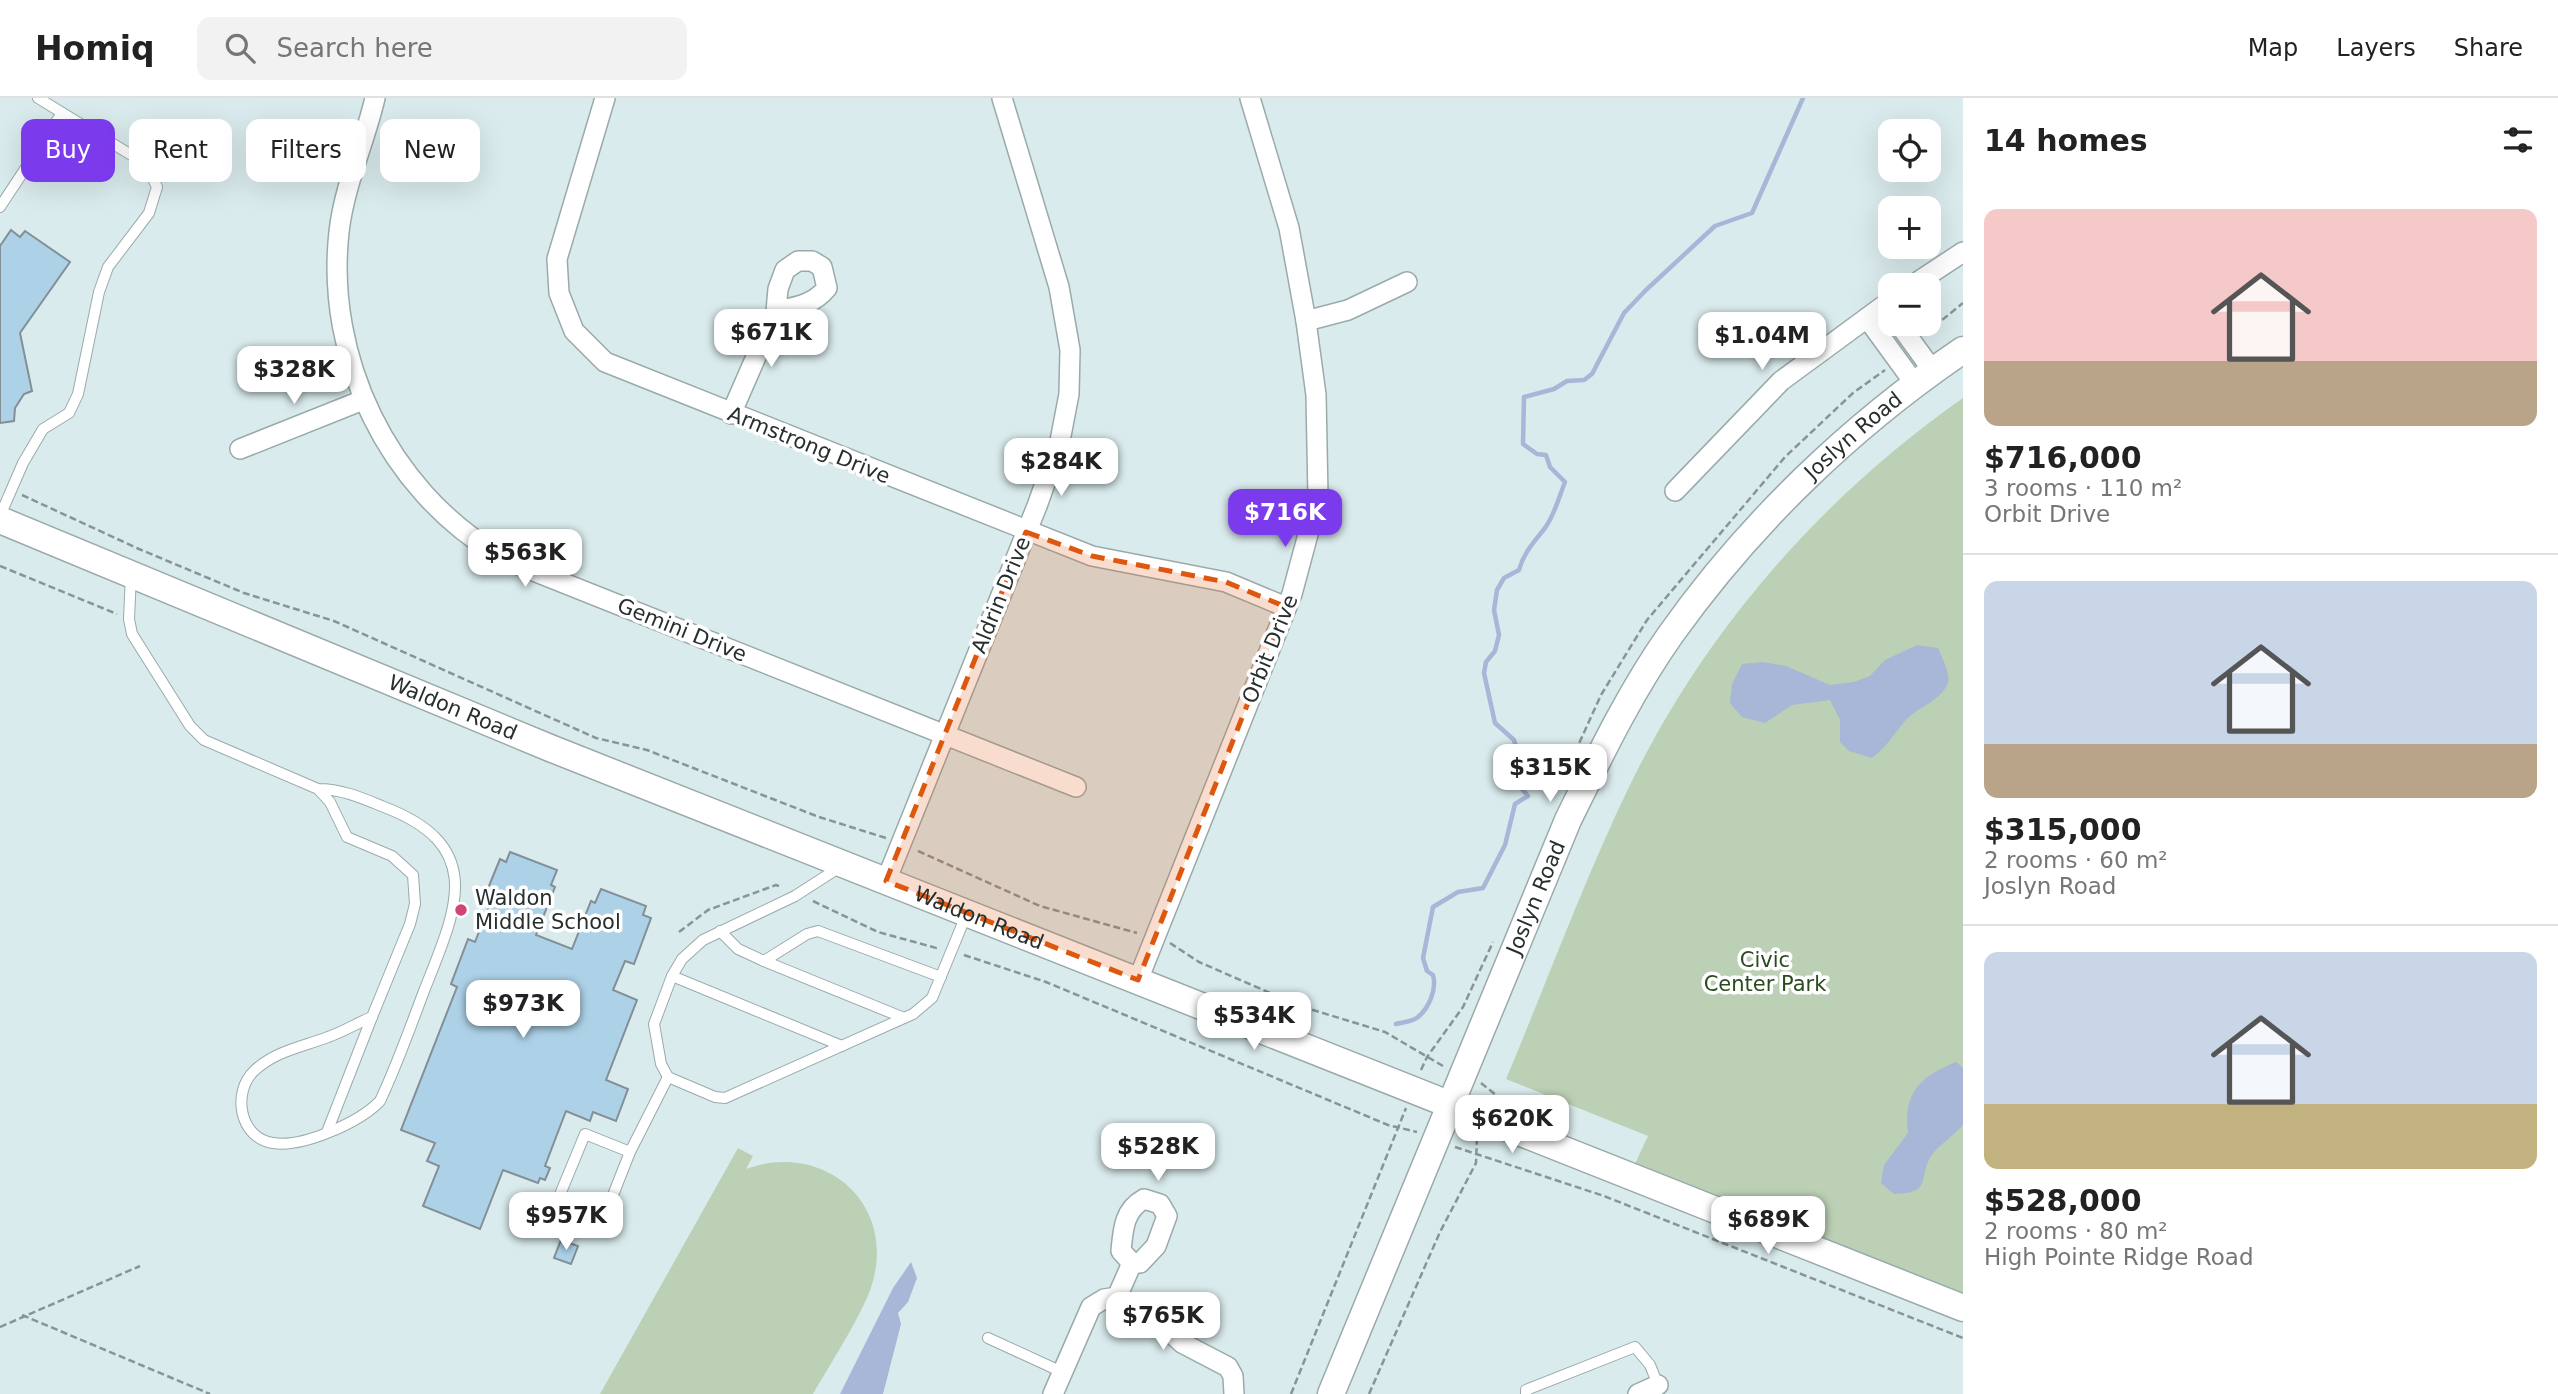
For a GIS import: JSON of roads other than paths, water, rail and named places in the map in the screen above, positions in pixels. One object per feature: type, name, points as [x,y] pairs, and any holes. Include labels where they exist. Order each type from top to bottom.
[{"type":"street","name":"Gemini Drive","points":[[375,98],[339,231],[342,331],[363,400],[405,468],[438,509],[497,554],[1076,787]]},
{"type":"street","name":"Armstrong Drive","points":[[605,98],[557,259],[559,293],[574,331],[605,362],[1026,532],[1093,556],[1226,582],[1286,607]]},
{"type":"street","name":"Aldrin Drive","points":[[886,881],[1026,532],[1060,440],[1069,394],[1070,350],[1059,287],[1002,98]]},
{"type":"street","name":"Orbit Drive","points":[[1138,980],[1286,607],[1305,554],[1318,497],[1316,395],[1306,321],[1289,228],[1250,98]]},
{"type":"street","points":[[1931,273],[1963,252]]},
{"type":"street","points":[[1306,321],[1348,310],[1407,282]]},
{"type":"street","points":[[731,414],[776,311]]},
{"type":"street","points":[[1675,491],[1781,381],[1878,312]]},
{"type":"street","points":[[1867,318],[1924,378]]},
{"type":"street","points":[[1905,336],[1924,378]]},
{"type":"street","name":"Joslyn Road","points":[[1331,1394],[1568,820],[1607,740],[1670,636],[1714,577],[1799,484],[1924,378],[1963,350]]},
{"type":"street","points":[[240,449],[363,400]]},
{"type":"street","name":"Waldon Road","points":[[0,518],[515,733],[1963,1308]]},
{"type":"street","points":[[1117,1297],[1132,1263]]},
{"type":"street","points":[[1053,1394],[1091,1307],[1104,1299],[1117,1297],[1155,1318],[1182,1343],[1228,1367],[1233,1376],[1234,1394]]},
{"type":"street","points":[[1638,1394],[1658,1385]]},
{"type":"lane","points":[[0,518],[23,463],[43,429],[69,413],[78,394],[99,292],[108,267],[149,213],[157,187],[146,164],[38,98]]},
{"type":"lane","points":[[0,206],[62,113]]},
{"type":"lane","points":[[131,574],[129,618],[138,644],[190,726],[204,740],[318,789],[338,789],[423,825],[437,839],[448,859],[455,881],[457,900],[453,916],[380,1101],[370,1112],[304,1142],[270,1143],[258,1137],[242,1114],[240,1097],[244,1084],[253,1071],[283,1052],[329,1037],[372,1017]]},
{"type":"lane","points":[[318,789],[330,802],[347,836],[392,856],[413,875],[416,886],[410,924],[327,1132]]},
{"type":"lane","points":[[844,864],[797,894],[720,931],[689,951],[672,976],[654,1024],[662,1064],[668,1077],[715,1097],[725,1098],[923,1008],[932,998],[968,913]]},
{"type":"lane","points":[[720,931],[738,949],[904,1018]]},
{"type":"lane","points":[[764,961],[807,934],[818,932],[941,977]]},
{"type":"lane","points":[[672,976],[842,1046]]},
{"type":"lane","points":[[630,1152],[585,1134],[554,1209],[600,1228],[630,1152],[668,1077]]},
{"type":"lane","points":[[988,1338],[1062,1372]]},
{"type":"lane","points":[[1526,1394],[1526,1390],[1635,1347],[1650,1365],[1658,1385]]},
{"type":"water","points":[[1917,645],[1938,648],[1947,671],[1947,685],[1935,699],[1909,717],[1872,758],[1849,751],[1840,742],[1840,720],[1830,700],[1792,705],[1765,723],[1742,717],[1730,703],[1732,684],[1742,664],[1763,662],[1786,666],[1830,685],[1854,682],[1870,676],[1885,660]]},
{"type":"water","points":[[1956,1062],[1963,1068],[1963,1125],[1934,1152],[1920,1187],[1907,1193],[1894,1194],[1881,1183],[1884,1165],[1908,1133],[1907,1119],[1911,1096],[1924,1080]]},
{"type":"water","points":[[911,1262],[917,1278],[908,1302],[898,1313],[901,1324],[883,1394],[840,1394],[893,1288]]},
{"type":"waterway","points":[[1396,1024],[1416,1019],[1426,1009],[1431,998],[1433,975],[1427,971],[1423,958],[1433,907],[1458,892],[1483,888],[1505,845],[1515,804],[1528,796],[1517,783],[1521,778],[1521,764],[1514,740],[1495,723],[1484,673],[1486,662],[1495,651],[1499,635],[1494,610],[1497,590],[1504,578],[1519,570],[1527,552],[1552,517],[1565,482],[1550,467],[1546,455],[1537,454],[1523,444],[1524,397],[1554,389],[1567,381],[1584,380],[1592,374],[1624,313],[1646,290],[1715,226],[1752,213],[1803,98]]},
{"type":"place","name":"Waldon Middle School","points":[[461,910]]},
{"type":"park label","name":"Civic Center Park","points":[[1765,972]]}]
